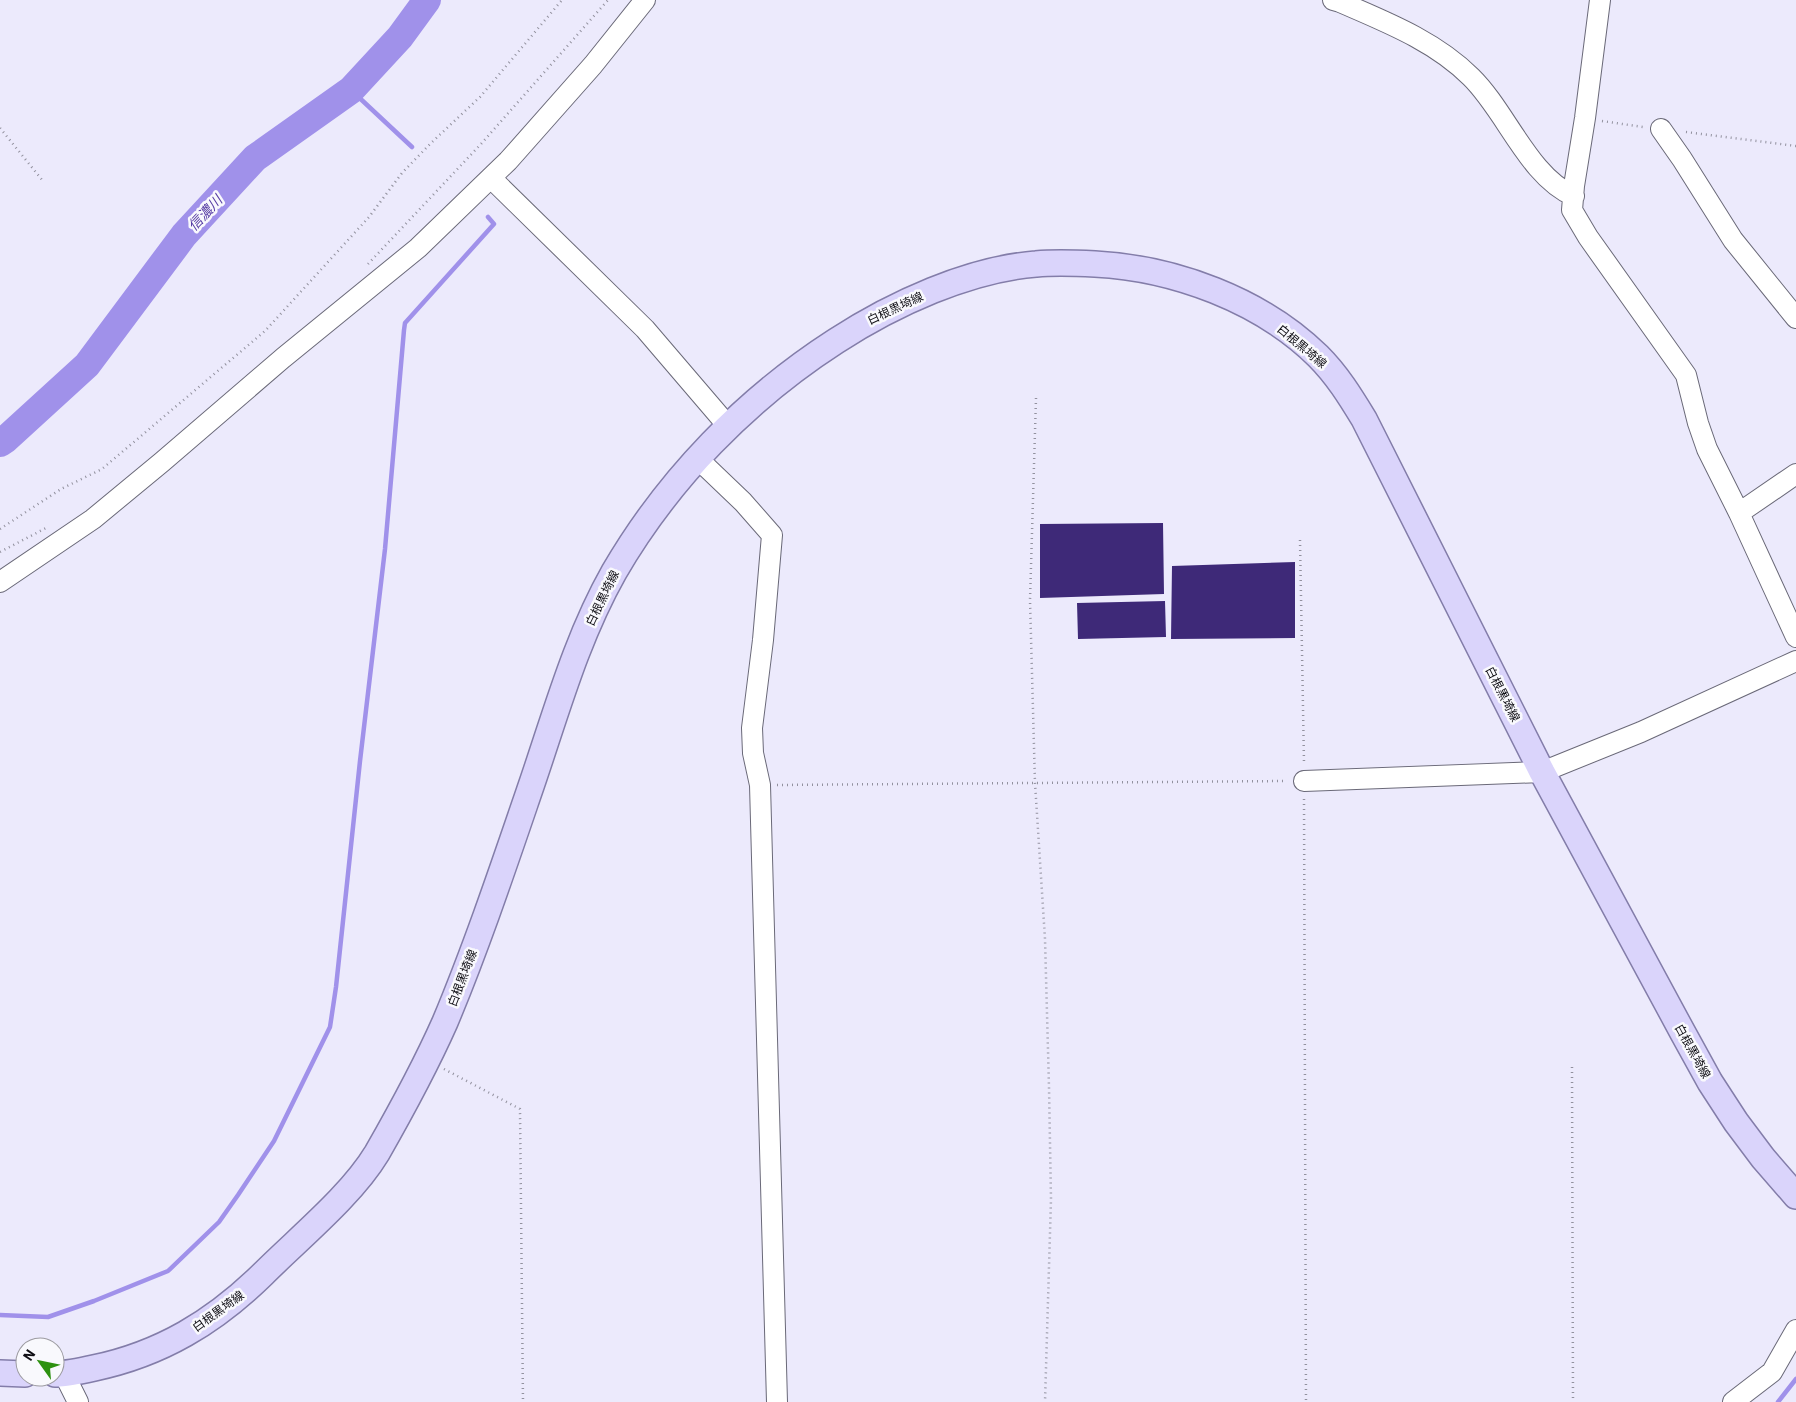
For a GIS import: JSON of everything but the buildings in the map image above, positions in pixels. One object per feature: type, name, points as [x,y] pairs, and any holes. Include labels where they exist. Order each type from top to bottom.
[{"type":"main road","name":"白根黒埼線","points":[[65,1373],[110,1365],[148,1353],[181,1337],[213,1317],[248,1289],[356,1181],[374,1158],[428,1059],[460,984],[531,788],[558,702],[582,638],[612,577],[631,544],[651,515],[697,458],[728,426],[768,391],[820,352],[863,324],[902,303],[950,284],[994,270],[1034,264],[1121,265],[1163,273],[1206,287],[1247,306],[1286,330],[1318,356],[1344,386],[1364,419],[1542,772],[1710,1082],[1736,1122],[1763,1158],[1796,1196]]},
{"type":"main road","points":[[0,1373],[15,1374]]},
{"type":"street","points":[[0,582],[92,519],[162,462],[283,358],[418,248],[491,178],[593,65],[645,0]]},
{"type":"street","points":[[1332,0],[1398,27],[1453,59],[1473,78],[1502,115],[1530,159],[1562,191],[1574,196]]},
{"type":"street","points":[[1600,0],[1572,210],[1588,237],[1686,375],[1698,424],[1707,449],[1739,512],[1796,637]]},
{"type":"street","points":[[1661,129],[1733,240],[1796,318]]},
{"type":"street","points":[[491,178],[645,329],[728,426]]},
{"type":"street","points":[[697,458],[772,534],[763,640],[752,728],[753,753],[760,785],[777,1402]]},
{"type":"street","points":[[1739,512],[1796,474]]},
{"type":"street","points":[[1304,781],[1542,772],[1641,732],[1796,661]]},
{"type":"street","points":[[1732,1402],[1772,1372],[1796,1330]]},
{"type":"street","points":[[65,1383],[78,1402]]},
{"type":"path","points":[[0,529],[61,489],[102,469],[265,331],[369,217],[402,173],[480,96],[562,0]]},
{"type":"path","points":[[367,265],[481,144],[608,0]]},
{"type":"path","points":[[1585,118],[1796,146]]},
{"type":"path","points":[[0,128],[43,180]]},
{"type":"path","points":[[1036,398],[1030,600],[1035,783],[1045,939],[1051,1199],[1045,1402]]},
{"type":"path","points":[[1300,540],[1304,781],[1306,1402]]},
{"type":"path","points":[[760,785],[1304,781]]},
{"type":"path","points":[[428,1059],[520,1109],[523,1402]]},
{"type":"path","points":[[1572,1067],[1573,1402]]},
{"type":"waterway","name":"信濃川","points":[[0,443],[87,365],[184,235],[255,158],[351,90],[400,37],[427,0]]},
{"type":"waterway","points":[[351,90],[412,147]]},
{"type":"waterway","points":[[0,1315],[48,1317],[94,1301],[168,1271],[219,1222],[274,1141],[330,1027],[385,549],[405,323],[494,224],[488,217]]},
{"type":"waterway","points":[[1778,1402],[1796,1379]]}]
